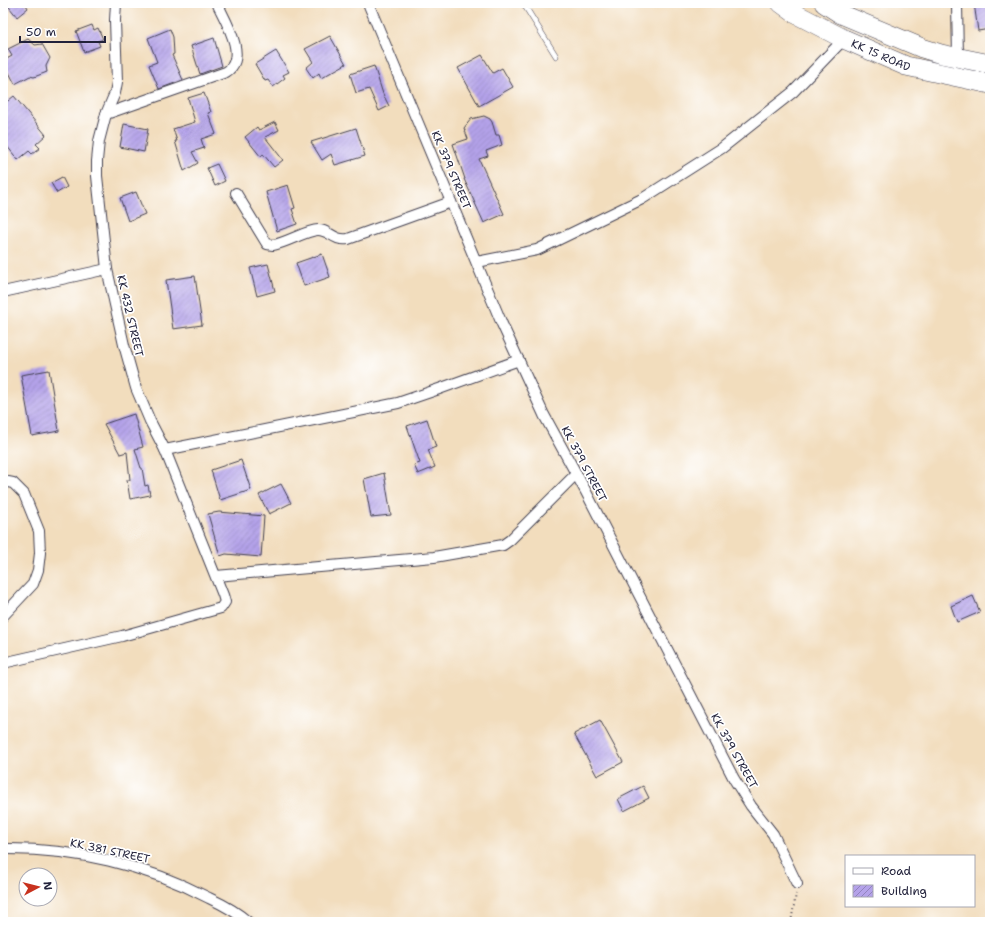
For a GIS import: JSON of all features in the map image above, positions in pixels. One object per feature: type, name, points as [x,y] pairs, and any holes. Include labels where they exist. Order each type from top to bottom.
[{"type":"highway","name":"KK 15 ROAD","points":[[780,3],[796,14],[844,39],[906,66],[990,84]]},
{"type":"highway","name":"KK 15 ROAD","points":[[824,3],[841,14],[922,48],[958,58],[990,64]]},
{"type":"street","name":"KK 432 STREET","points":[[3,663],[122,636],[213,611],[221,608],[225,602],[224,595],[165,450],[150,421],[136,388],[124,345],[107,269],[97,176],[97,161],[99,142],[106,114],[115,93],[117,82],[115,20],[116,3]]},
{"type":"street","points":[[106,114],[232,69],[235,64],[236,54],[234,41],[217,3]]},
{"type":"street","name":"KK 379 STREET","points":[[368,3],[502,324],[544,415],[734,779],[751,806],[773,834],[790,866],[797,884]]},
{"type":"street","points":[[957,3],[958,58]]},
{"type":"street","points":[[477,262],[537,250],[642,199],[722,148],[793,92],[844,39]]},
{"type":"street","points":[[236,193],[267,244],[273,245],[316,230],[323,231],[339,240],[348,239],[451,202]]},
{"type":"street","points":[[3,292],[107,269]]},
{"type":"street","points":[[165,450],[398,402],[519,360]]},
{"type":"street","points":[[216,576],[434,557],[503,545],[510,540],[576,474]]},
{"type":"street","points":[[3,481],[13,483],[24,494],[39,531],[40,553],[38,570],[33,584],[3,616]]},
{"type":"street","name":"KK 381 STREET","points":[[3,849],[45,850],[96,858],[136,867],[199,892],[221,904],[248,922]]},
{"type":"lane","points":[[523,3],[556,56]]},
{"type":"path","points":[[791,922],[797,884]]},
{"type":"building","points":[[6,3],[25,3],[28,8],[17,17]]},
{"type":"building","points":[[974,3],[990,3],[990,29],[978,31]]},
{"type":"building","points":[[92,25],[94,30],[98,28],[103,39],[98,41],[100,46],[84,52],[76,31]]},
{"type":"building","points":[[170,29],[173,37],[174,54],[172,55],[183,80],[159,89],[149,65],[157,62],[148,38]]},
{"type":"building","points":[[330,36],[346,64],[321,78],[319,73],[313,78],[306,68],[313,62],[305,49]]},
{"type":"building","points":[[214,38],[222,66],[200,74],[191,46]]},
{"type":"building","points":[[28,39],[35,45],[42,44],[50,58],[46,66],[47,72],[34,77],[30,76],[15,84],[3,61],[12,56],[8,49]]},
{"type":"building","points":[[276,51],[289,72],[283,75],[285,78],[273,87],[268,80],[265,81],[255,64]]},
{"type":"building","points":[[482,55],[493,73],[502,68],[513,87],[479,106],[458,68]]},
{"type":"building","points":[[374,66],[383,94],[389,106],[379,111],[369,89],[356,93],[350,74]]},
{"type":"building","points":[[204,93],[211,112],[208,113],[216,134],[201,139],[204,148],[192,152],[198,163],[184,171],[173,129],[195,122],[188,98]]},
{"type":"building","points":[[14,96],[46,135],[36,144],[40,148],[32,154],[29,151],[18,160],[3,141],[3,105]]},
{"type":"building","points":[[484,116],[492,122],[496,135],[499,135],[502,145],[486,151],[488,156],[479,159],[504,214],[484,223],[464,179],[453,144],[468,139],[464,128],[471,119]]},
{"type":"building","points":[[275,122],[279,130],[265,137],[283,160],[274,167],[263,154],[261,157],[245,137],[257,127],[259,130]]},
{"type":"building","points":[[124,124],[148,129],[144,152],[120,147]]},
{"type":"building","points":[[356,128],[365,156],[335,165],[331,154],[322,160],[311,142]]},
{"type":"building","points":[[217,164],[225,181],[215,186],[207,168]]},
{"type":"building","points":[[62,177],[67,187],[57,193],[51,183]]},
{"type":"building","points":[[288,185],[295,208],[292,209],[297,224],[277,231],[266,192]]},
{"type":"building","points":[[136,192],[145,214],[128,221],[120,198]]},
{"type":"building","points":[[322,254],[330,277],[304,286],[296,263]]},
{"type":"building","points":[[268,264],[275,291],[257,296],[250,268]]},
{"type":"building","points":[[195,276],[202,325],[173,329],[166,280]]},
{"type":"building","points":[[49,370],[59,431],[32,436],[21,375]]},
{"type":"building","points":[[134,414],[143,447],[135,449],[142,468],[145,486],[148,485],[150,495],[130,499],[127,480],[130,480],[127,452],[120,454],[104,424]]},
{"type":"building","points":[[427,419],[436,447],[428,450],[435,467],[418,474],[414,465],[420,463],[407,426]]},
{"type":"building","points":[[241,460],[251,490],[220,500],[211,470]]},
{"type":"building","points":[[384,473],[391,515],[371,517],[364,479]]},
{"type":"building","points":[[281,484],[291,503],[269,514],[259,495]]},
{"type":"building","points":[[219,512],[264,516],[261,557],[226,554],[220,556],[208,514]]},
{"type":"building","points":[[973,596],[980,612],[957,622],[951,606]]},
{"type":"building","points":[[600,720],[623,762],[597,776],[574,734]]},
{"type":"building","points":[[643,786],[649,798],[624,811],[618,799]]}]
